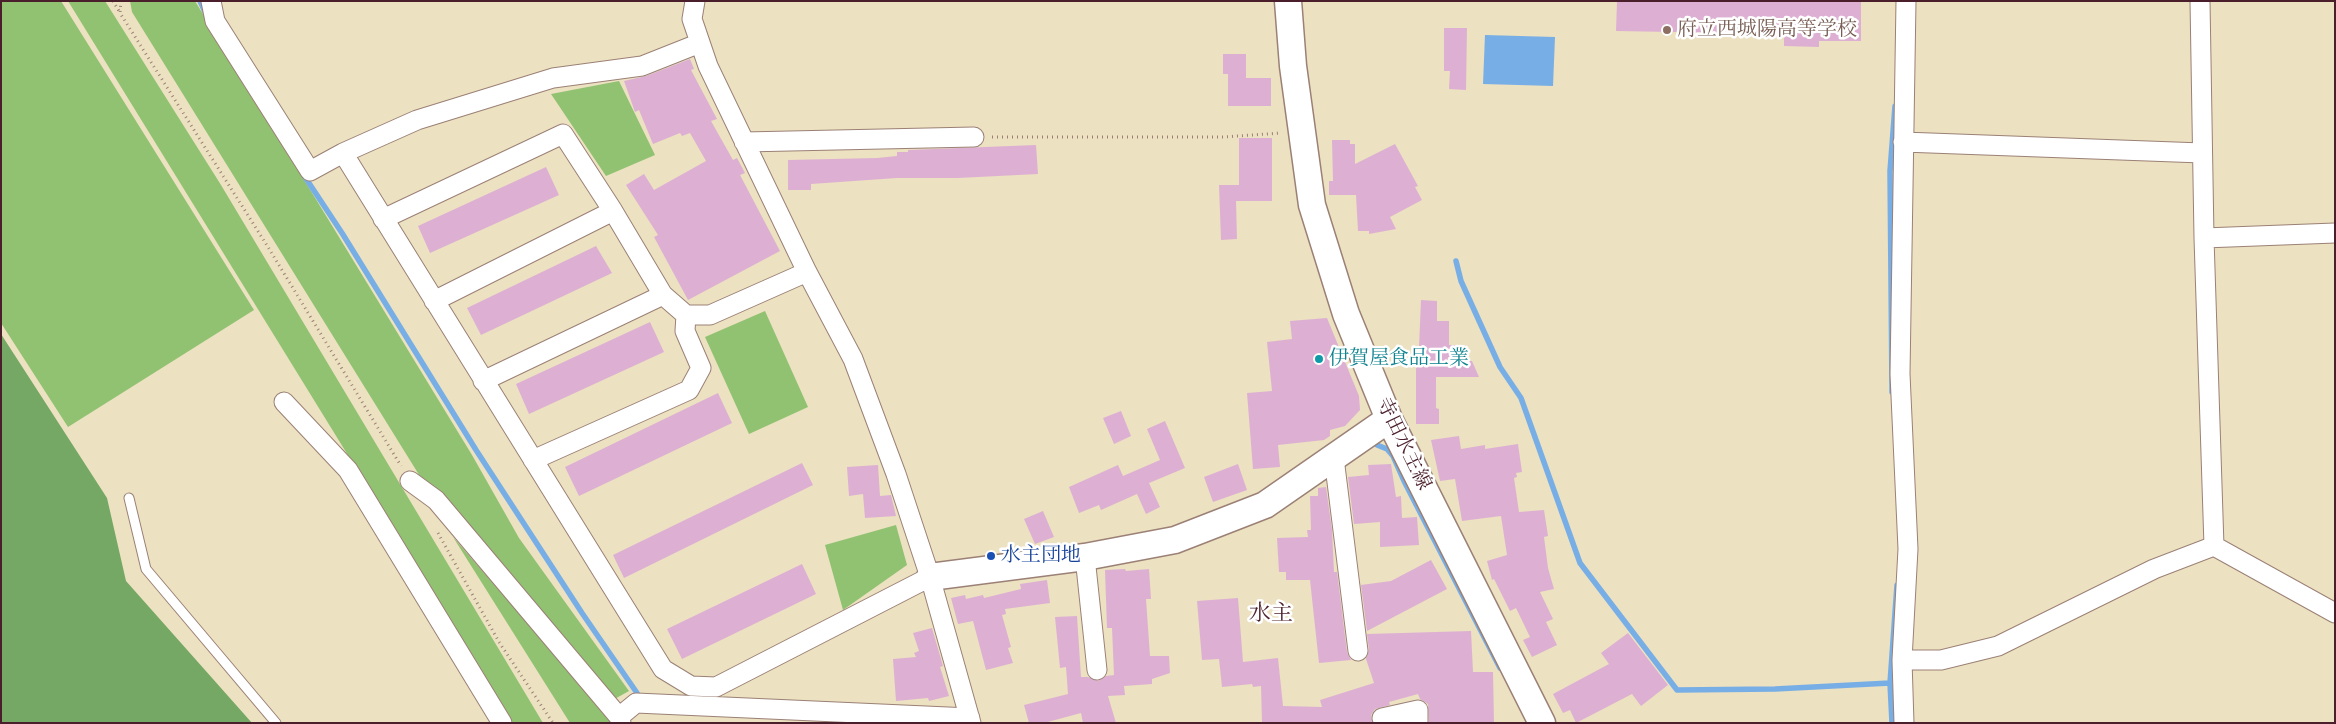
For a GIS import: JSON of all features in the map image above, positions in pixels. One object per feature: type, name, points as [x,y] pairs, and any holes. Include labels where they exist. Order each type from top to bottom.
[{"type":"main road","name":"寺田水主線","points":[[1288,1],[1293,66],[1312,205],[1346,314],[1389,419],[1542,723]]},
{"type":"main road","points":[[930,577],[1085,557],[1174,540],[1265,506],[1389,419]]},
{"type":"street","points":[[211,1],[215,20],[310,171],[417,120],[553,78],[642,66],[700,43]]},
{"type":"street","points":[[410,481],[436,500],[620,720],[636,703],[971,721],[930,577],[896,474],[853,358],[807,272],[708,66],[700,43],[694,10],[682,1]]},
{"type":"street","points":[[1904,723],[1902,660],[1908,549],[1900,374],[1906,1]]},
{"type":"street","points":[[2200,1],[2204,238],[2214,546]]},
{"type":"street","points":[[383,219],[564,134],[663,295],[686,315],[710,315],[807,272]]},
{"type":"street","points":[[744,142],[974,137]]},
{"type":"street","points":[[1903,142],[2202,153]]},
{"type":"street","points":[[343,154],[663,668],[691,686],[716,687],[930,577]]},
{"type":"street","points":[[434,301],[613,211]]},
{"type":"street","points":[[2204,238],[2335,233]]},
{"type":"street","points":[[483,381],[663,295]]},
{"type":"street","points":[[533,460],[689,390],[702,368],[685,331],[686,315]]},
{"type":"street","points":[[284,402],[348,470],[502,723]]},
{"type":"street","points":[[1334,458],[1358,650]]},
{"type":"street","points":[[1902,660],[1941,660],[1998,646],[2154,569],[2214,546],[2335,613]]},
{"type":"street","points":[[1085,557],[1097,670]]},
{"type":"street","points":[[1382,718],[1418,710],[1418,723]]},
{"type":"lane","points":[[128,498],[146,569],[276,723]]},
{"type":"path","points":[[113,1],[268,247],[410,481]]},
{"type":"path","points":[[120,13],[121,1]]},
{"type":"path","points":[[974,137],[1224,137],[1288,133]]},
{"type":"path","points":[[436,529],[499,642],[553,723]]},
{"type":"green space","points":[[1,1],[61,1],[254,310],[68,427],[1,323]]},
{"type":"green space","points":[[68,1],[105,1],[221,185],[543,723],[513,723]]},
{"type":"green space","points":[[130,1],[195,1],[472,455],[519,538],[629,691],[611,701],[421,478],[132,12]]},
{"type":"green space","points":[[619,81],[655,155],[606,176],[551,94]]},
{"type":"green space","points":[[765,311],[808,407],[749,434],[705,337]]},
{"type":"green space","points":[[1,334],[107,498],[126,581],[252,723],[1,723]]},
{"type":"green space","points":[[896,525],[907,565],[843,610],[825,545]]},
{"type":"green space","points":[[453,537],[614,723],[570,723]]},
{"type":"water","points":[[1485,35],[1555,37],[1553,86],[1483,84]]},
{"type":"building","points":[[1617,1],[1861,1],[1861,41],[1819,41],[1819,47],[1784,46],[1784,34],[1616,31]]},
{"type":"building","points":[[1444,28],[1467,28],[1466,90],[1449,89],[1450,71],[1444,71]]},
{"type":"building","points":[[1223,54],[1246,54],[1246,78],[1271,78],[1271,106],[1228,106],[1228,74],[1223,74]]},
{"type":"building","points":[[690,59],[694,69],[691,70],[717,119],[711,121],[733,160],[737,158],[745,173],[740,175],[780,251],[688,300],[654,237],[658,235],[626,185],[644,174],[654,190],[706,161],[690,133],[682,136],[680,133],[653,144],[639,110],[635,112],[624,81],[646,76]]},
{"type":"building","points":[[1239,138],[1272,138],[1272,201],[1236,201],[1237,239],[1221,240],[1219,185],[1239,185]]},
{"type":"building","points":[[1332,140],[1350,140],[1350,144],[1355,144],[1355,164],[1395,144],[1418,186],[1415,187],[1422,200],[1390,217],[1396,229],[1369,234],[1369,231],[1358,231],[1356,195],[1329,195],[1329,181],[1333,181]]},
{"type":"building","points":[[1036,145],[1038,174],[958,178],[897,178],[811,184],[811,190],[788,190],[788,160],[877,158],[897,156],[897,152],[908,152],[908,150]]},
{"type":"building","points":[[546,167],[559,195],[430,253],[418,226]]},
{"type":"building","points":[[596,246],[612,273],[481,335],[467,308]]},
{"type":"building","points":[[1421,300],[1437,301],[1437,321],[1449,321],[1449,345],[1466,345],[1465,361],[1472,361],[1479,377],[1436,377],[1436,408],[1439,409],[1439,424],[1416,424],[1416,347],[1419,347]]},
{"type":"building","points":[[1327,318],[1359,396],[1360,410],[1345,426],[1330,430],[1330,436],[1324,440],[1278,445],[1280,467],[1253,469],[1247,393],[1272,391],[1267,342],[1292,339],[1290,321]]},
{"type":"building","points":[[650,322],[664,352],[529,414],[516,384]]},
{"type":"building","points":[[718,393],[732,423],[579,496],[565,467]]},
{"type":"building","points":[[1121,411],[1131,436],[1114,444],[1103,418]]},
{"type":"building","points":[[1165,421],[1185,468],[1149,483],[1160,507],[1146,514],[1137,494],[1101,510],[1099,505],[1079,513],[1069,487],[1118,465],[1123,476],[1160,460],[1147,429]]},
{"type":"building","points":[[1459,436],[1461,449],[1485,445],[1485,449],[1518,444],[1522,472],[1516,473],[1517,477],[1514,478],[1519,512],[1544,510],[1548,536],[1544,537],[1548,568],[1554,589],[1540,592],[1553,619],[1546,622],[1557,645],[1532,657],[1523,640],[1530,637],[1516,608],[1510,611],[1494,579],[1492,580],[1487,561],[1507,555],[1501,516],[1462,521],[1455,479],[1440,481],[1431,440]]},
{"type":"building","points":[[802,463],[813,485],[624,578],[613,555]]},
{"type":"building","points":[[1238,464],[1247,490],[1213,502],[1204,477]]},
{"type":"building","points":[[1391,464],[1396,497],[1401,496],[1402,518],[1417,517],[1419,545],[1380,547],[1380,522],[1354,524],[1348,477],[1369,475],[1368,465]]},
{"type":"building","points":[[878,465],[880,496],[891,495],[896,516],[865,518],[863,494],[849,496],[847,467]]},
{"type":"building","points":[[1326,487],[1332,530],[1334,572],[1337,572],[1347,652],[1351,660],[1319,663],[1310,580],[1286,580],[1286,572],[1279,572],[1277,538],[1308,537],[1307,530],[1311,530],[1310,496],[1318,496],[1318,488]]},
{"type":"building","points":[[1043,511],[1054,537],[1035,544],[1024,519]]},
{"type":"building","points":[[1431,560],[1447,589],[1367,631],[1361,585],[1391,581]]},
{"type":"building","points":[[802,564],[816,594],[682,659],[667,629]]},
{"type":"building","points":[[1125,569],[1126,571],[1149,569],[1151,599],[1146,599],[1150,656],[1169,656],[1170,673],[1152,679],[1152,684],[1124,686],[1125,695],[1108,696],[1116,723],[1083,723],[1081,713],[1044,723],[1029,723],[1024,705],[1068,694],[1066,667],[1060,668],[1055,617],[1077,616],[1081,677],[1088,677],[1098,681],[1106,676],[1114,675],[1112,628],[1107,628],[1105,570]]},
{"type":"building","points":[[1047,580],[1050,603],[1005,609],[1006,614],[1002,615],[1011,647],[1008,648],[1013,663],[986,670],[973,621],[958,624],[951,598],[965,595],[966,599],[983,595],[984,598],[1021,589],[1020,584]]},
{"type":"building","points":[[1238,598],[1243,662],[1278,658],[1283,706],[1322,707],[1320,700],[1374,683],[1366,659],[1369,650],[1367,634],[1471,631],[1473,672],[1493,672],[1494,723],[1429,723],[1428,704],[1420,699],[1418,694],[1389,702],[1390,705],[1375,709],[1371,715],[1372,723],[1262,723],[1261,686],[1253,687],[1252,684],[1222,687],[1219,659],[1202,660],[1197,601]]},
{"type":"building","points":[[932,628],[943,666],[940,667],[949,696],[929,701],[928,698],[896,701],[893,659],[916,657],[914,653],[919,651],[913,633]]},
{"type":"building","points":[[1628,633],[1668,685],[1641,706],[1632,694],[1576,723],[1570,710],[1563,713],[1553,694],[1609,664],[1601,653]]},
{"type":"waterway","points":[[200,1],[206,14]]},
{"type":"waterway","points":[[1892,392],[1890,171],[1895,106]]},
{"type":"waterway","points":[[303,174],[342,233],[476,450],[582,613],[637,693]]},
{"type":"waterway","points":[[1456,261],[1461,281],[1500,367],[1521,398],[1580,563],[1677,690],[1775,689],[1890,683]]},
{"type":"waterway","points":[[1377,445],[1387,449],[1393,456],[1500,668]]},
{"type":"waterway","points":[[1892,723],[1890,683],[1897,585]]},
{"type":"place","name":"府立西城陽高等学校","points":[[1667,30]]},
{"type":"place","name":"伊賀屋食品工業","points":[[1319,359]]},
{"type":"place","name":"水主団地","points":[[991,556]]},
{"type":"district","name":"水主","points":[[1271,615]]}]
